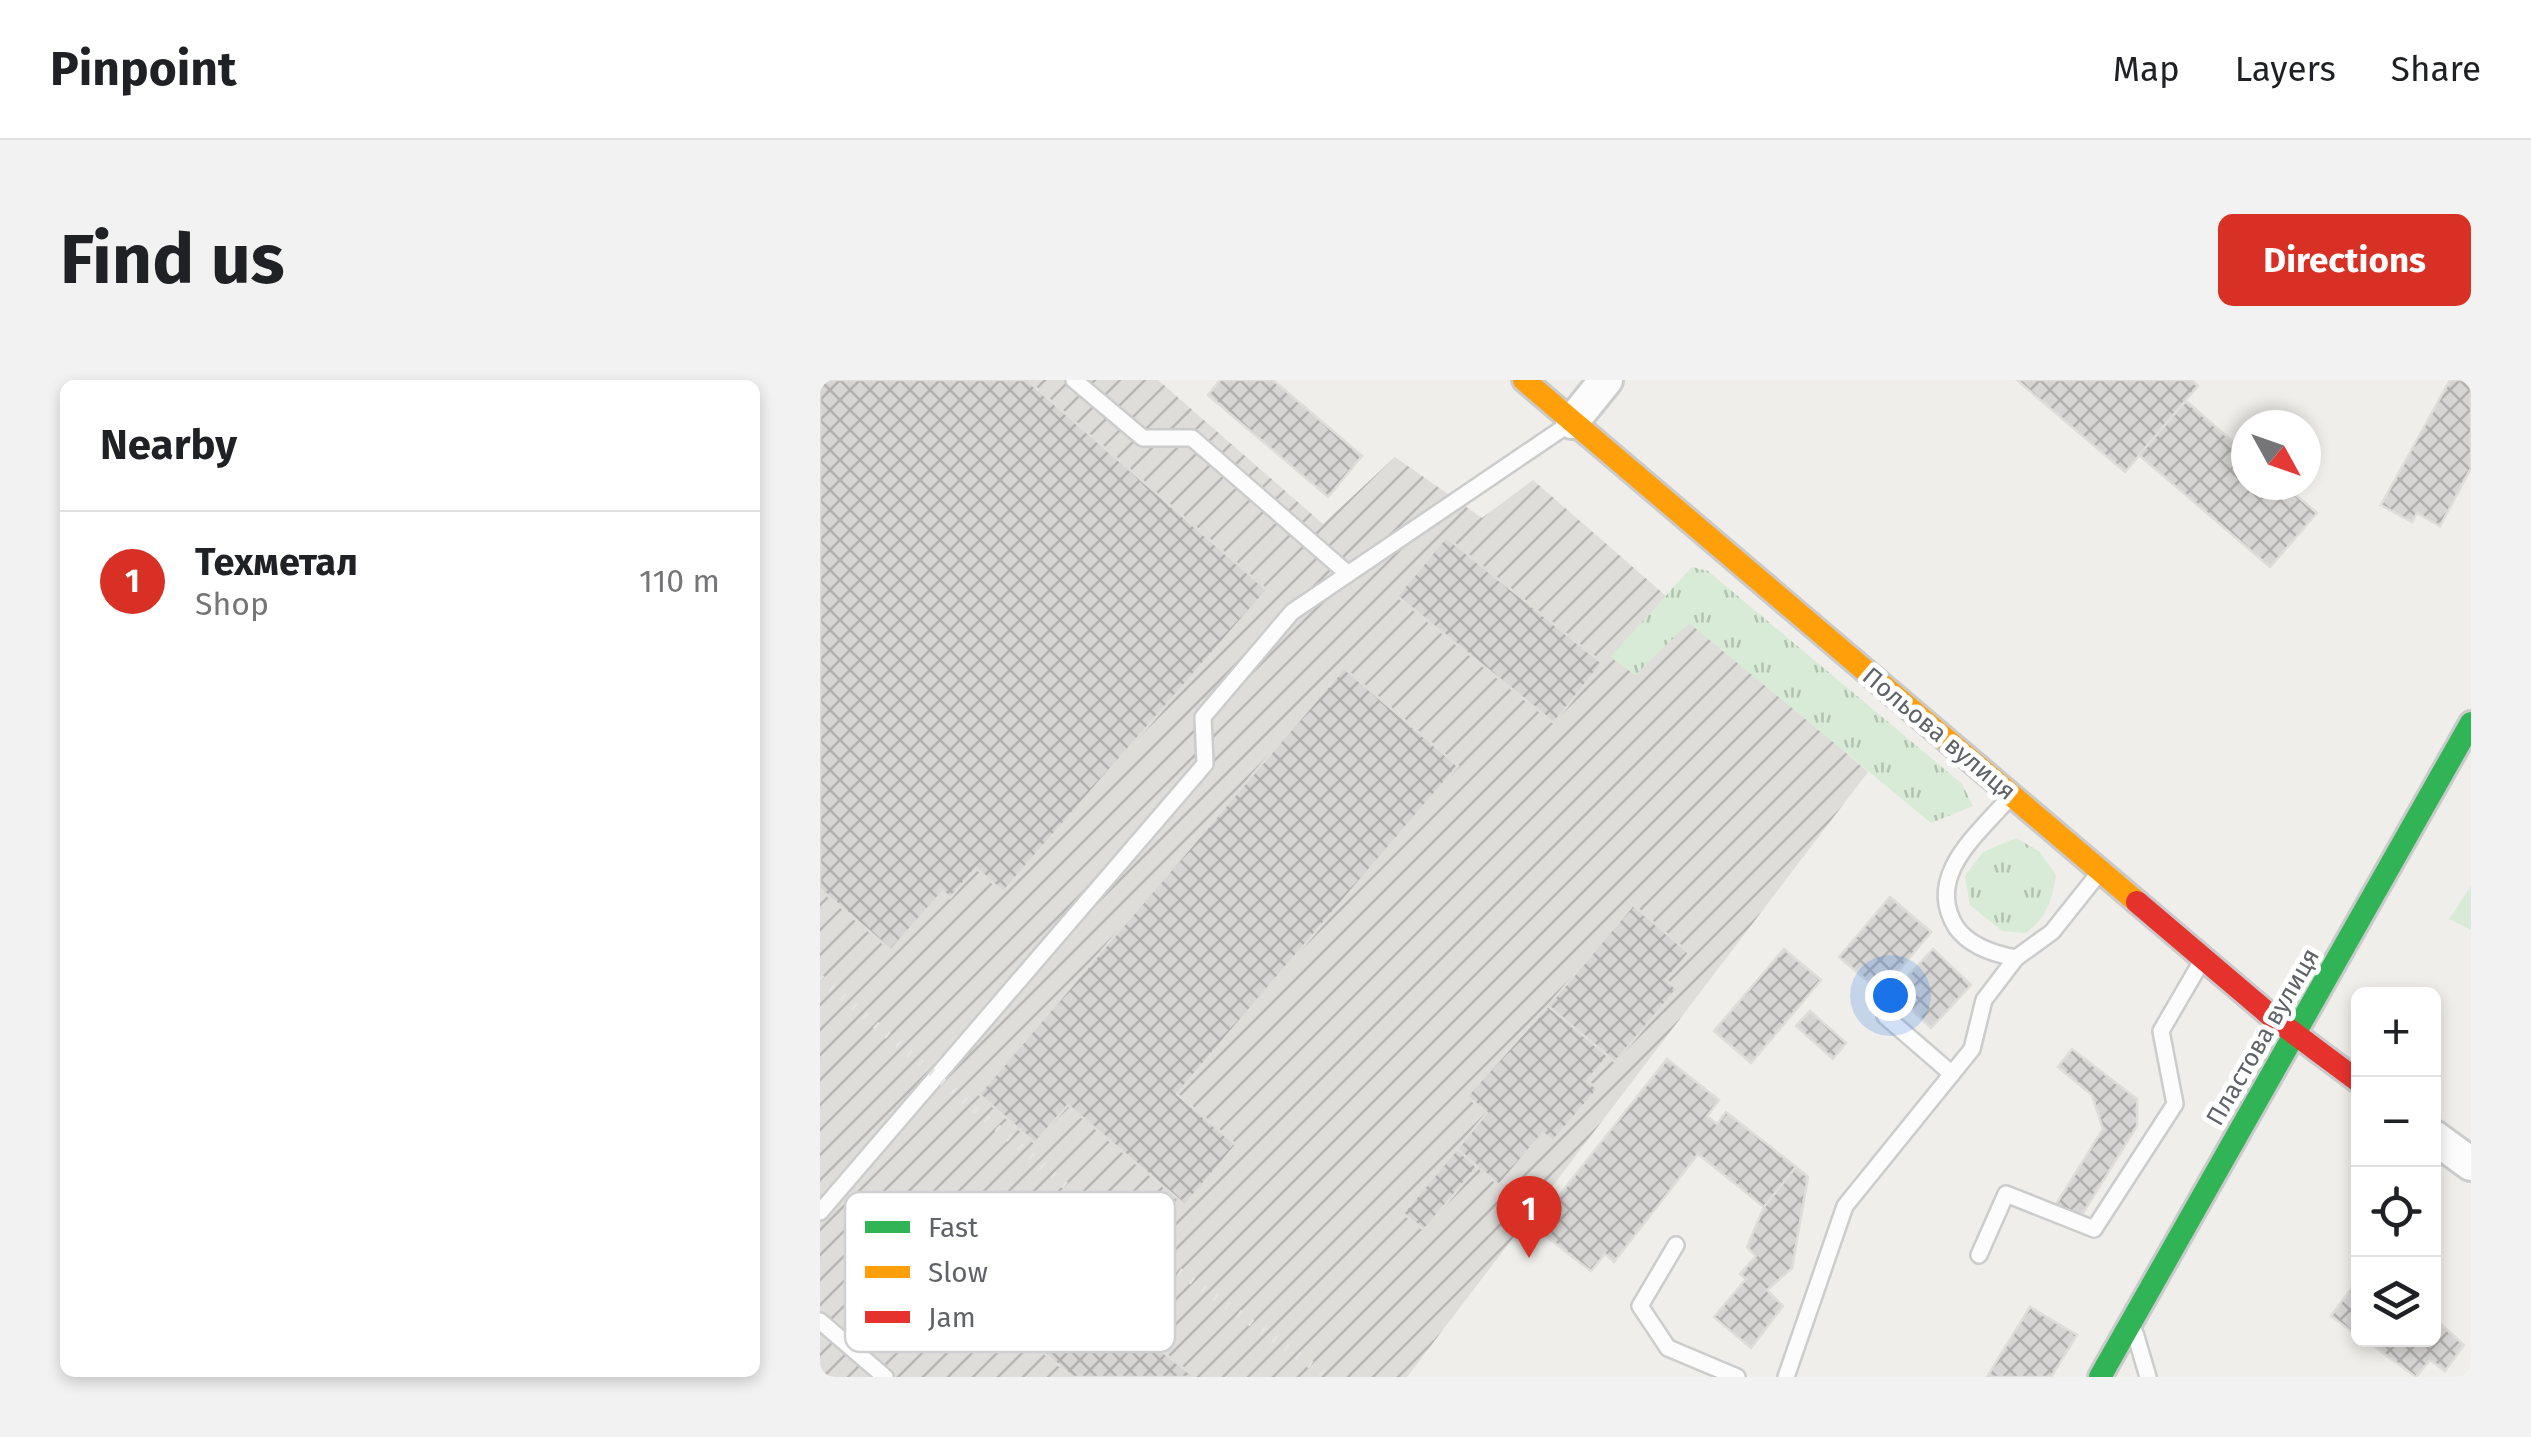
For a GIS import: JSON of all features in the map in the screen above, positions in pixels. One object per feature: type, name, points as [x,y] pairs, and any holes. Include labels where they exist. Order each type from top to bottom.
[{"type":"street","name":"Польова вулиця","points":[[1524,380],[2203,959],[2351,1077]]},
{"type":"street","points":[[1572,422],[1606,380]]},
{"type":"street","name":"Пластова вулиця","points":[[2100,1377],[2471,723]]},
{"type":"street","points":[[2441,1141],[2471,1164]]},
{"type":"lane","points":[[1074,380],[1142,438],[1192,438],[1348,574]]},
{"type":"lane","points":[[820,1212],[1205,764],[1204,717],[1292,612],[1572,422]]},
{"type":"lane","points":[[2011,796],[1959,855],[1943,887],[1946,910],[1961,934],[1993,954],[2016,958]]},
{"type":"lane","points":[[1786,1377],[1844,1206],[1972,1049],[1984,1000],[2016,958],[2052,932],[2100,871]]},
{"type":"lane","points":[[1979,1254],[2006,1194],[2094,1229],[2176,1104],[2161,1031],[2203,959]]},
{"type":"lane","points":[[1885,1016],[1952,1074]]},
{"type":"lane","points":[[1676,1245],[1640,1306],[1668,1348],[1738,1377]]},
{"type":"lane","points":[[820,1321],[845,1343]]},
{"type":"lane","points":[[2132,1322],[2148,1377]]},
{"type":"lane","points":[[856,1352],[885,1377]]},
{"type":"shaded area","points":[[820,380],[1158,380],[1323,524],[1395,457],[1482,518],[1533,480],[1868,772],[1407,1377],[820,1377]]},
{"type":"green space","points":[[1692,567],[1708,571],[1962,784],[1973,806],[1931,823],[1689,623],[1635,675],[1610,657]]},
{"type":"green space","points":[[2016,838],[2040,852],[2056,875],[2047,907],[2026,933],[2002,931],[1970,905],[1965,876],[1983,852]]},
{"type":"green space","points":[[2471,886],[2471,930],[2449,919]]},
{"type":"building","points":[[820,380],[1027,380],[1267,590],[1003,892],[976,868],[950,898],[943,891],[891,950],[820,889]]},
{"type":"building","points":[[1220,380],[1273,380],[1362,456],[1328,497],[1208,395]]},
{"type":"building","points":[[2017,380],[2191,380],[2198,386],[2125,472]]},
{"type":"building","points":[[2450,380],[2471,380],[2471,468],[2440,526],[2417,513],[2412,522],[2381,505]]},
{"type":"building","points":[[2186,401],[2231,440],[2231,500],[2302,500],[2317,513],[2270,567],[2139,455]]},
{"type":"building","points":[[1446,537],[1602,663],[1554,723],[1397,596]]},
{"type":"building","points":[[1344,668],[1458,766],[1177,1094],[1236,1145],[1185,1205],[1175,1192],[1170,1192],[1068,1105],[1035,1143],[979,1094]]},
{"type":"building","points":[[1890,897],[1931,932],[1881,992],[1839,957]]},
{"type":"building","points":[[1633,905],[1689,953],[1666,980],[1677,989],[1615,1062],[1548,1006]]},
{"type":"building","points":[[1784,949],[1821,980],[1751,1063],[1714,1031]]},
{"type":"building","points":[[1933,949],[1971,985],[1931,1028],[1893,992]]},
{"type":"building","points":[[1548,1006],[1608,1056],[1587,1081],[1598,1089],[1553,1141],[1543,1133],[1499,1185],[1457,1149],[1487,1113],[1467,1096]]},
{"type":"building","points":[[1810,1011],[1846,1043],[1833,1059],[1796,1026]]},
{"type":"building","points":[[2072,1049],[2137,1099],[2137,1126],[2078,1221],[2055,1206],[2103,1129],[2092,1095],[2058,1067]]},
{"type":"building","points":[[1667,1059],[1719,1100],[1707,1116],[1717,1124],[1726,1112],[1796,1167],[1764,1207],[1698,1154],[1614,1262],[1605,1254],[1591,1271],[1534,1227]]},
{"type":"building","points":[[1457,1149],[1477,1167],[1424,1230],[1403,1213]]},
{"type":"building","points":[[1796,1167],[1808,1177],[1792,1268],[1767,1290],[1783,1306],[1751,1348],[1714,1317],[1746,1279],[1740,1274],[1756,1256],[1747,1247],[1764,1207]]},
{"type":"building","points":[[2351,1289],[2351,1331],[2331,1316]]},
{"type":"building","points":[[2030,1307],[2077,1335],[2051,1377],[1987,1377]]},
{"type":"building","points":[[2441,1324],[2464,1345],[2445,1371],[2430,1360],[2416,1377],[2375,1347],[2441,1347]]},
{"type":"building","points":[[1043,1352],[1164,1352],[1195,1377],[1073,1377]]},
{"type":"railway","points":[[820,978],[1073,1192]]},
{"type":"railway","points":[[1175,1269],[1328,1377]]},
{"type":"traffic: fast","points":[[2100,1377],[2471,723]]},
{"type":"traffic: slow","points":[[1524,380],[2137,902]]},
{"type":"traffic: jam","points":[[2137,902],[2271,1016],[2353,1077]]},
{"type":"place","name":"Техметал","points":[[1529,1258]]}]
